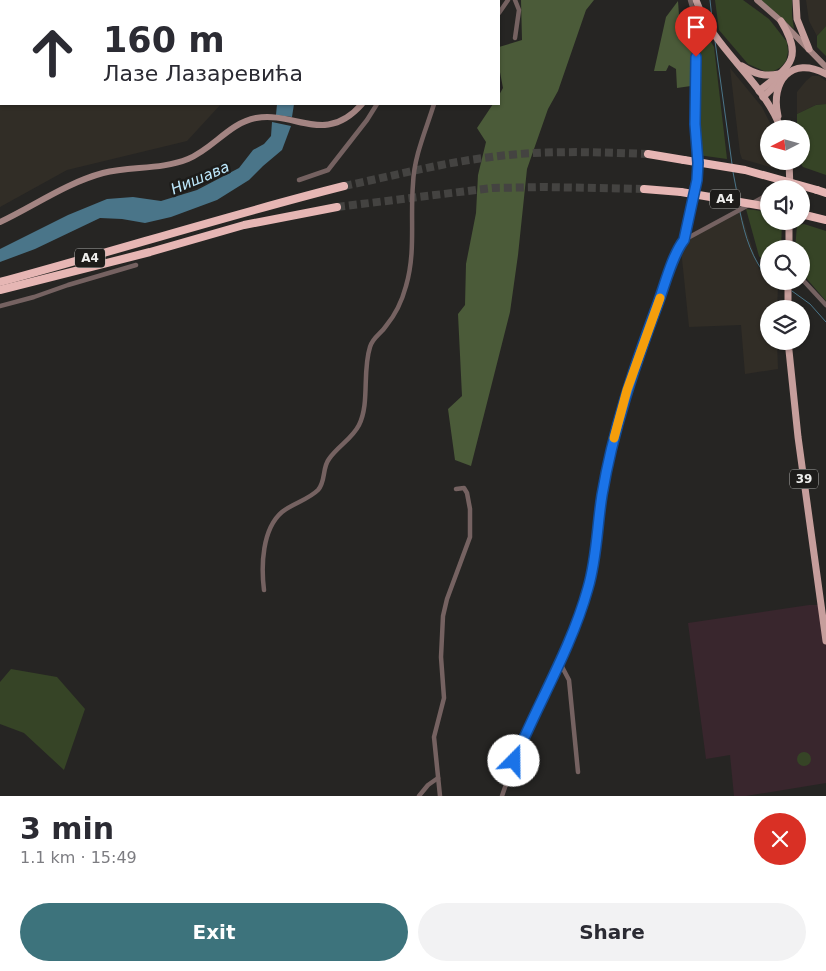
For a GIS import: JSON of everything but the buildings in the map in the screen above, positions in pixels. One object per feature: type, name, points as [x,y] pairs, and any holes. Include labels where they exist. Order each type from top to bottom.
[{"type":"highway","name":"A4","points":[[648,154],[745,170],[826,193]]},
{"type":"highway","name":"A4","points":[[0,282],[288,200],[344,186]]},
{"type":"highway","name":"A4","points":[[644,189],[681,192],[760,205]]},
{"type":"highway","name":"A4","points":[[0,290],[150,252],[244,225],[337,207]]},
{"type":"highway","points":[[810,216],[826,220]]},
{"type":"main road","points":[[696,0],[711,29],[761,94],[776,120]]},
{"type":"main road","points":[[757,0],[826,67]]},
{"type":"main road","points":[[796,0],[797,19],[809,49]]},
{"type":"main road","points":[[761,94],[779,78],[790,62],[793,52],[790,38],[780,21]]},
{"type":"main road","points":[[737,63],[757,74],[779,78],[799,69],[813,69],[826,74]]},
{"type":"main road","points":[[779,78],[775,97],[779,120]]},
{"type":"main road","points":[[0,222],[66,187],[88,178],[111,171],[167,165],[190,158],[208,148],[241,123],[260,118],[276,118],[309,125],[334,123],[352,113],[361,105]]},
{"type":"main road","name":"39","points":[[789,350],[798,437],[826,641]]},
{"type":"street","points":[[500,12],[508,0]]},
{"type":"street","points":[[515,0],[519,10],[515,38]]},
{"type":"street","points":[[684,240],[697,180],[698,163],[694,93],[695,65],[700,35],[690,0]]},
{"type":"street","points":[[298,180],[328,170],[376,105]]},
{"type":"street","points":[[264,590],[263,557],[266,540],[275,521],[283,511],[320,488],[328,461],[351,437],[362,418],[365,372],[370,347],[374,338],[385,328],[400,304],[411,267],[415,163],[434,105]]},
{"type":"street","points":[[502,796],[527,730],[560,663],[581,611],[589,585],[602,495],[622,407],[679,246],[684,240],[760,198]]},
{"type":"street","points":[[0,306],[136,265]]},
{"type":"street","points":[[810,288],[826,305]]},
{"type":"street","points":[[440,796],[434,737],[444,698],[441,657],[443,616],[446,599],[470,536],[467,493],[464,488],[456,489]]},
{"type":"street","points":[[560,663],[569,680],[578,772]]},
{"type":"street","points":[[420,796],[428,785],[438,778]]},
{"type":"shaded area","points":[[806,0],[826,0],[826,26],[817,36],[809,21]]},
{"type":"shaded area","points":[[730,68],[762,107],[768,120],[760,120],[760,164],[742,159]]},
{"type":"shaded area","points":[[812,76],[819,76],[826,81],[826,104],[816,105],[797,114],[797,92]]},
{"type":"shaded area","points":[[0,105],[220,105],[187,141],[67,170],[0,207]]},
{"type":"shaded area","points":[[740,210],[760,270],[760,290],[778,290],[777,300],[760,300],[760,350],[777,350],[778,369],[745,374],[741,325],[689,327],[681,249],[684,242]]},
{"type":"shaded area","points":[[809,605],[821,605],[826,647],[826,783],[746,796],[734,796],[730,755],[706,759],[688,623]]},
{"type":"green space","points":[[521,0],[594,0],[586,10],[558,91],[548,109],[527,169],[510,312],[471,466],[455,460],[448,409],[462,396],[458,314],[465,305],[466,264],[476,213],[478,175],[486,142],[477,128],[492,105],[500,105],[500,93],[503,88],[500,72],[500,47],[522,40]]},
{"type":"green space","points":[[715,0],[743,0],[769,19],[787,42],[788,52],[786,61],[781,67],[774,71],[766,72],[748,64],[719,30]]},
{"type":"green space","points":[[761,0],[792,0],[794,29]]},
{"type":"green space","points":[[678,1],[679,15],[693,25],[696,34],[691,61],[691,86],[677,88],[676,69],[669,65],[666,71],[654,71],[666,17]]},
{"type":"green space","points":[[826,26],[826,56],[817,47],[817,36]]},
{"type":"green space","points":[[704,30],[714,47],[727,159],[698,155],[698,69]]},
{"type":"green space","points":[[826,104],[826,175],[810,169],[810,120],[797,120],[797,114],[816,105]]},
{"type":"green space","points":[[746,209],[760,211],[760,230],[782,230],[781,240],[760,240],[760,257]]},
{"type":"green space","points":[[810,226],[826,231],[826,301],[810,282],[810,240],[796,240],[797,230],[810,230]]},
{"type":"green space","points":[[11,669],[57,677],[85,709],[64,770],[24,733],[0,724],[0,682]]},
{"type":"green space","points":[[804,752],[809,754],[811,759],[809,764],[804,766],[799,764],[797,759],[799,754]]},
{"type":"water","points":[[277,105],[294,105],[292,117],[276,115]]},
{"type":"water","points":[[272,122],[291,126],[282,150],[249,180],[217,200],[171,217],[145,223],[100,218],[35,249],[0,262],[0,249],[68,215],[107,199],[133,197],[161,201],[197,190],[239,168],[253,150],[264,144],[271,136]]},
{"type":"waterway","points":[[710,0],[713,27]]},
{"type":"waterway","points":[[715,41],[732,164]]},
{"type":"waterway","points":[[733,172],[738,198]]},
{"type":"waterway","points":[[740,212],[750,247],[760,267]]},
{"type":"waterway","points":[[792,291],[810,304],[826,322]]},
{"type":"tunnel","points":[[344,186],[454,163],[510,155],[569,152],[648,154]]},
{"type":"tunnel","points":[[337,207],[492,188],[644,189]]},
{"type":"slow traffic","points":[[614,438],[627,390],[660,298]]},
{"type":"route","points":[[514,761],[540,701],[566,650],[581,611],[589,585],[602,495],[620,415],[665,283],[679,246],[684,240],[697,180],[698,163],[694,93],[696,57]]},
{"type":"water label","name":"Нишава","points":[[200,178]]}]
